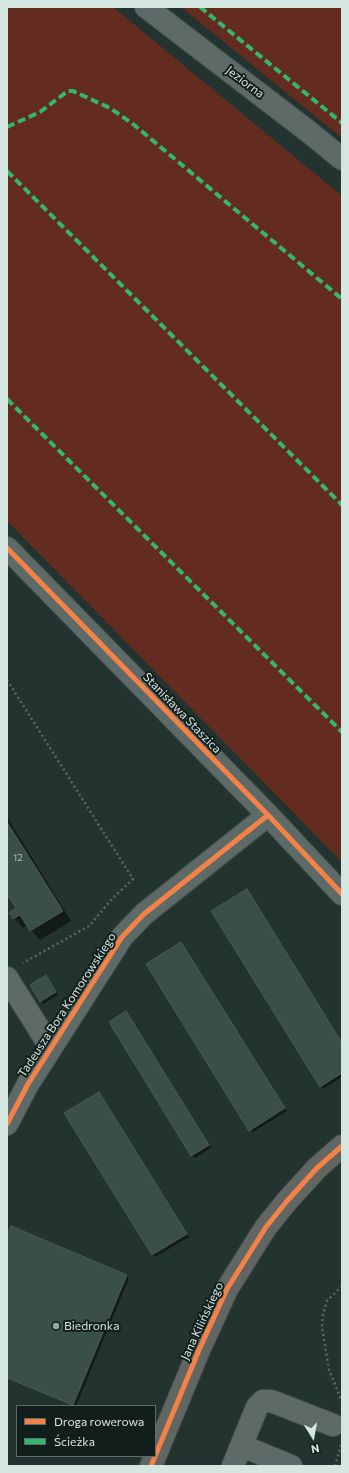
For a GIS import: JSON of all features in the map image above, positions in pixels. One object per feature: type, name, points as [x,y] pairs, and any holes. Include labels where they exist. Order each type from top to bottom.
[{"type":"main road","name":"Jana Kilińskiego","points":[[156,1454],[199,1350],[227,1289],[266,1227],[316,1168],[342,1146]]},
{"type":"street","name":"Jeziorna","points":[[146,7],[342,159]]},
{"type":"street","name":"Stanisława Staszica","points":[[7,548],[268,815],[342,894]]},
{"type":"street","name":"Tadeusza Bora Komorowskiego","points":[[7,1124],[28,1084],[102,965],[122,937],[144,914],[268,815]]},
{"type":"street","points":[[14,971],[51,1048]]},
{"type":"street","points":[[234,1466],[257,1407],[263,1401],[271,1401],[337,1433]]},
{"type":"street","points":[[242,1446],[291,1466]]},
{"type":"path","points":[[7,680],[133,879],[111,900],[89,926],[14,971]]},
{"type":"path","points":[[342,1286],[333,1293],[327,1301],[323,1314],[322,1327],[329,1370],[342,1401]]},
{"type":"path","points":[[335,1466],[341,1454],[337,1433]]},
{"type":"shaded area","points":[[7,7],[113,7],[342,196],[342,862],[7,521]]},
{"type":"shaded area","points":[[181,7],[342,7],[342,138]]},
{"type":"building","points":[[7,822],[63,911],[30,931],[20,915],[13,919],[9,913],[16,908],[7,894]]},
{"type":"building","points":[[247,889],[342,1043],[342,1073],[320,1087],[211,911]]},
{"type":"building","points":[[181,942],[285,1108],[249,1131],[146,964]]},
{"type":"building","points":[[46,975],[56,992],[40,1002],[30,985]]},
{"type":"building","points":[[126,1011],[209,1145],[191,1156],[109,1022]]},
{"type":"building","points":[[99,1092],[187,1234],[152,1255],[64,1113]]},
{"type":"building","name":"Biedronka","points":[[11,1226],[127,1275],[73,1405],[7,1378],[7,1235]]},
{"type":"marked path","points":[[200,7],[342,123]]},
{"type":"marked path","points":[[7,127],[40,112],[68,91],[73,91],[110,108],[133,124],[342,299]]},
{"type":"marked path","points":[[7,171],[342,505]]},
{"type":"marked path","points":[[7,399],[342,732]]},
{"type":"cycle path","points":[[7,548],[268,815],[342,894]]},
{"type":"cycle path","points":[[7,1124],[28,1084],[122,937],[144,914],[268,815]]},
{"type":"cycle path","points":[[156,1454],[199,1350],[227,1289],[266,1227],[317,1168],[342,1146]]},
{"type":"cycle path","points":[[151,1466],[155,1457]]},
{"type":"place","name":"Biedronka","points":[[56,1326]]}]
